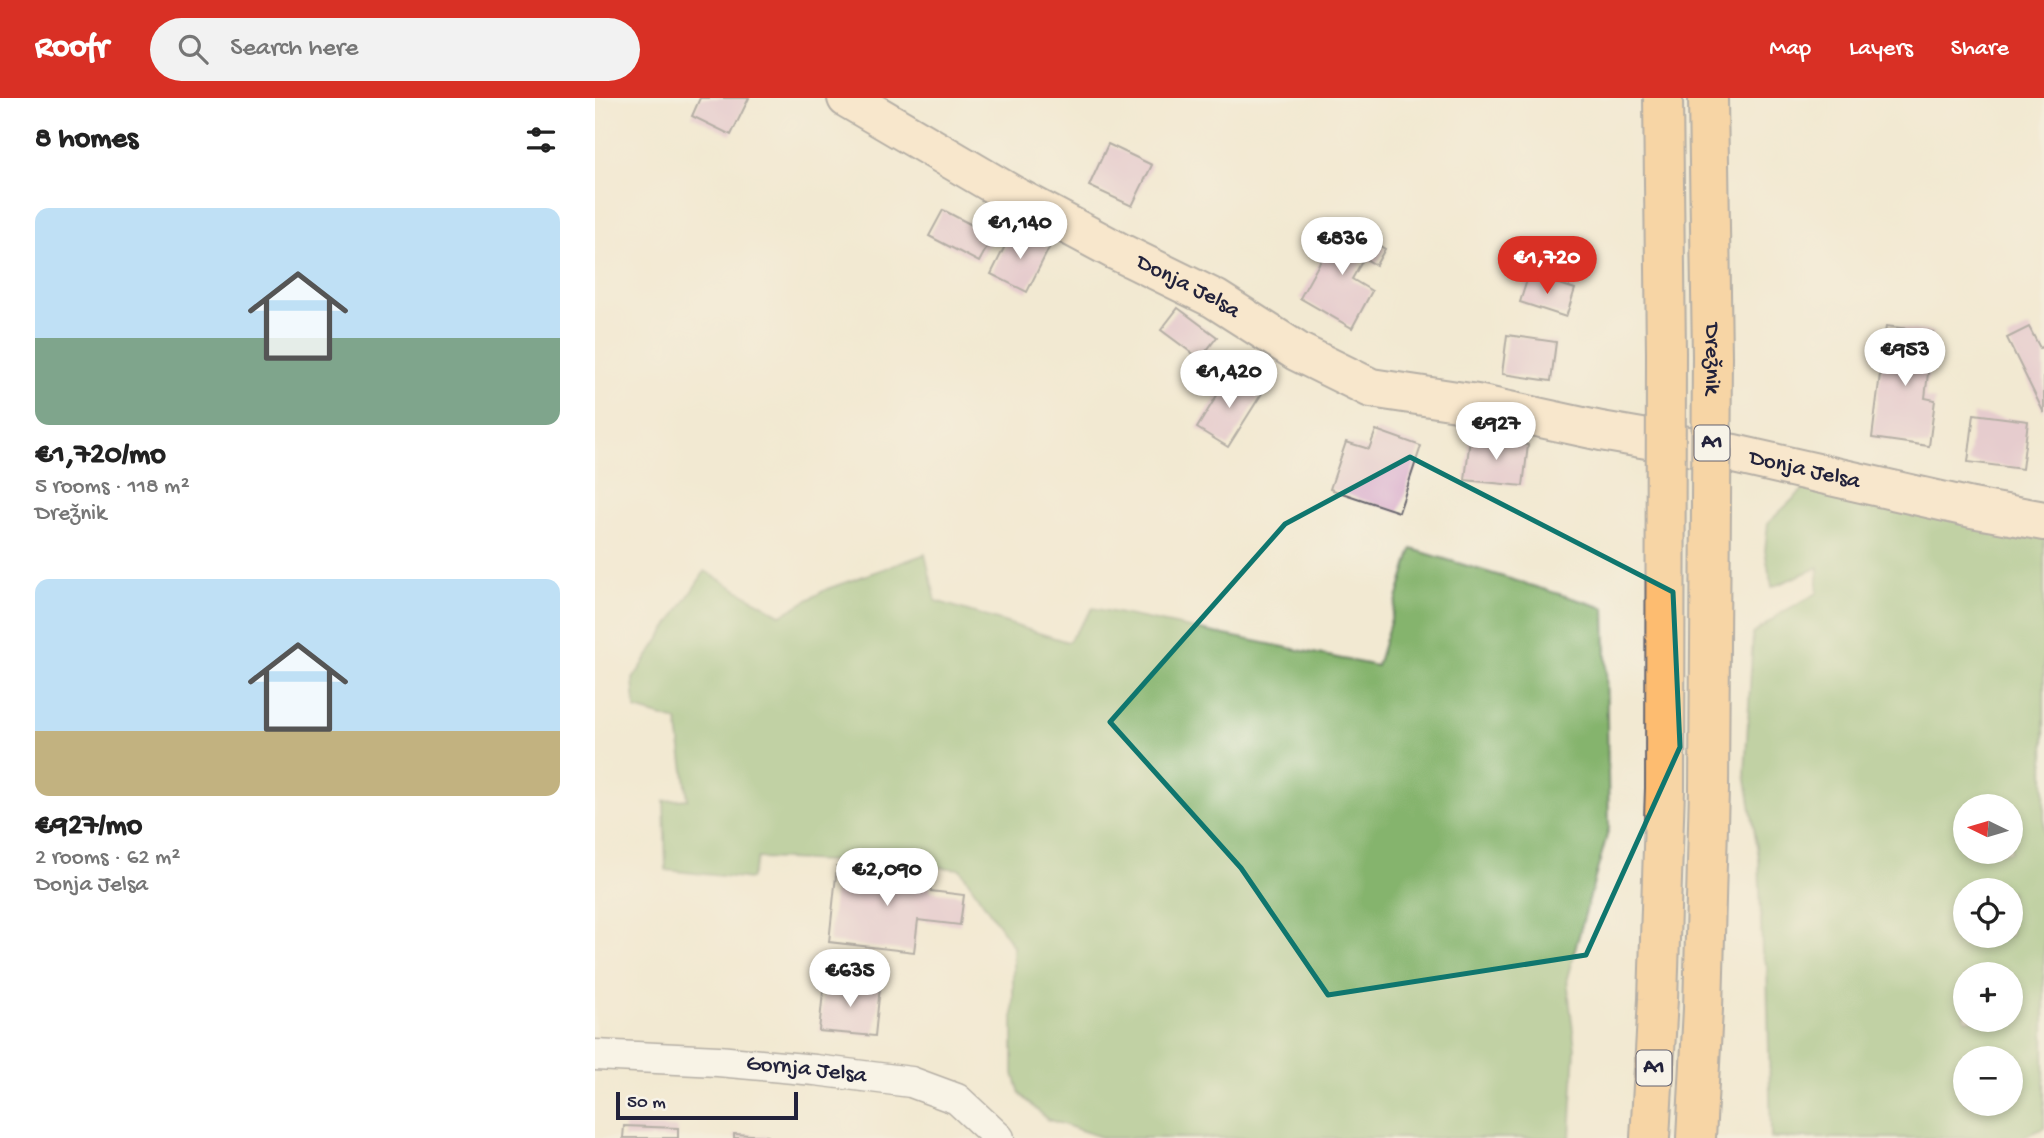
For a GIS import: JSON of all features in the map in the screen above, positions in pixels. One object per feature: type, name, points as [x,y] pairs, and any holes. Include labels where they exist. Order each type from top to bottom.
[{"type":"highway","name":"Drežnik","points":[[1650,1138],[1665,788],[1666,354],[1663,98]]},
{"type":"highway","name":"Drežnik","points":[[1696,1138],[1703,1009],[1709,789],[1712,356],[1708,98]]},
{"type":"main road","name":"Donja Jelsa","points":[[846,98],[1014,196],[1215,299],[1299,352],[1371,388],[1477,404],[1601,431],[1734,454],[1972,508],[2044,521]]},
{"type":"street","name":"Gornja Jelsa","points":[[595,1055],[718,1061],[911,1082],[957,1099],[999,1138]]},
{"type":"street","points":[[957,1099],[962,1138]]},
{"type":"highlighted area","points":[[1410,457],[1673,592],[1680,747],[1586,955],[1328,995],[1241,868],[1110,722],[1285,524]]},
{"type":"green space","points":[[1811,482],[2044,532],[2044,1128],[2022,1138],[1771,1138],[1767,966],[1762,953],[1759,858],[1745,774],[1753,634],[1781,613],[1817,593],[1819,567],[1772,587],[1765,551],[1768,523]]},
{"type":"green space","points":[[1412,549],[1605,608],[1609,828],[1567,978],[1575,1049],[1570,1138],[1104,1138],[1047,1119],[1020,1094],[1013,1070],[1013,946],[960,869],[758,858],[750,879],[666,870],[664,801],[688,799],[677,721],[635,709],[633,679],[705,571],[781,615],[827,589],[925,554],[936,601],[1068,642],[1093,608],[1377,666]]},
{"type":"building","points":[[700,98],[749,98],[731,135],[692,116]]},
{"type":"building","points":[[1108,144],[1152,165],[1132,206],[1089,186]]},
{"type":"building","points":[[943,210],[993,236],[979,262],[929,236]]},
{"type":"building","points":[[1341,224],[1385,249],[1376,265],[1364,258],[1352,279],[1372,291],[1352,328],[1300,298]]},
{"type":"building","points":[[1013,230],[1049,248],[1027,292],[991,274]]},
{"type":"building","points":[[1529,274],[1575,289],[1566,317],[1520,302]]},
{"type":"building","points":[[1178,308],[1217,337],[1200,359],[1161,330]]},
{"type":"building","points":[[1886,326],[1933,332],[1925,398],[1935,400],[1929,446],[1872,438]]},
{"type":"building","points":[[2029,327],[2040,348],[2044,346],[2044,413],[2007,338]]},
{"type":"building","points":[[1507,335],[1556,342],[1551,381],[1502,374]]},
{"type":"building","points":[[1230,374],[1262,393],[1228,447],[1197,428]]},
{"type":"building","points":[[1974,414],[2028,421],[2022,469],[1968,462]]},
{"type":"building","points":[[1376,430],[1421,446],[1399,512],[1330,489],[1346,442],[1369,449]]},
{"type":"building","points":[[1470,438],[1528,445],[1523,486],[1465,480]]},
{"type":"building","points":[[837,866],[928,876],[931,891],[964,895],[960,925],[918,920],[914,952],[829,942]]},
{"type":"building","points":[[824,982],[880,987],[875,1036],[819,1031]]},
{"type":"building","points":[[624,1126],[678,1128],[678,1138],[623,1138]]},
{"type":"building","points":[[734,1134],[768,1136],[768,1138],[734,1138]]}]
